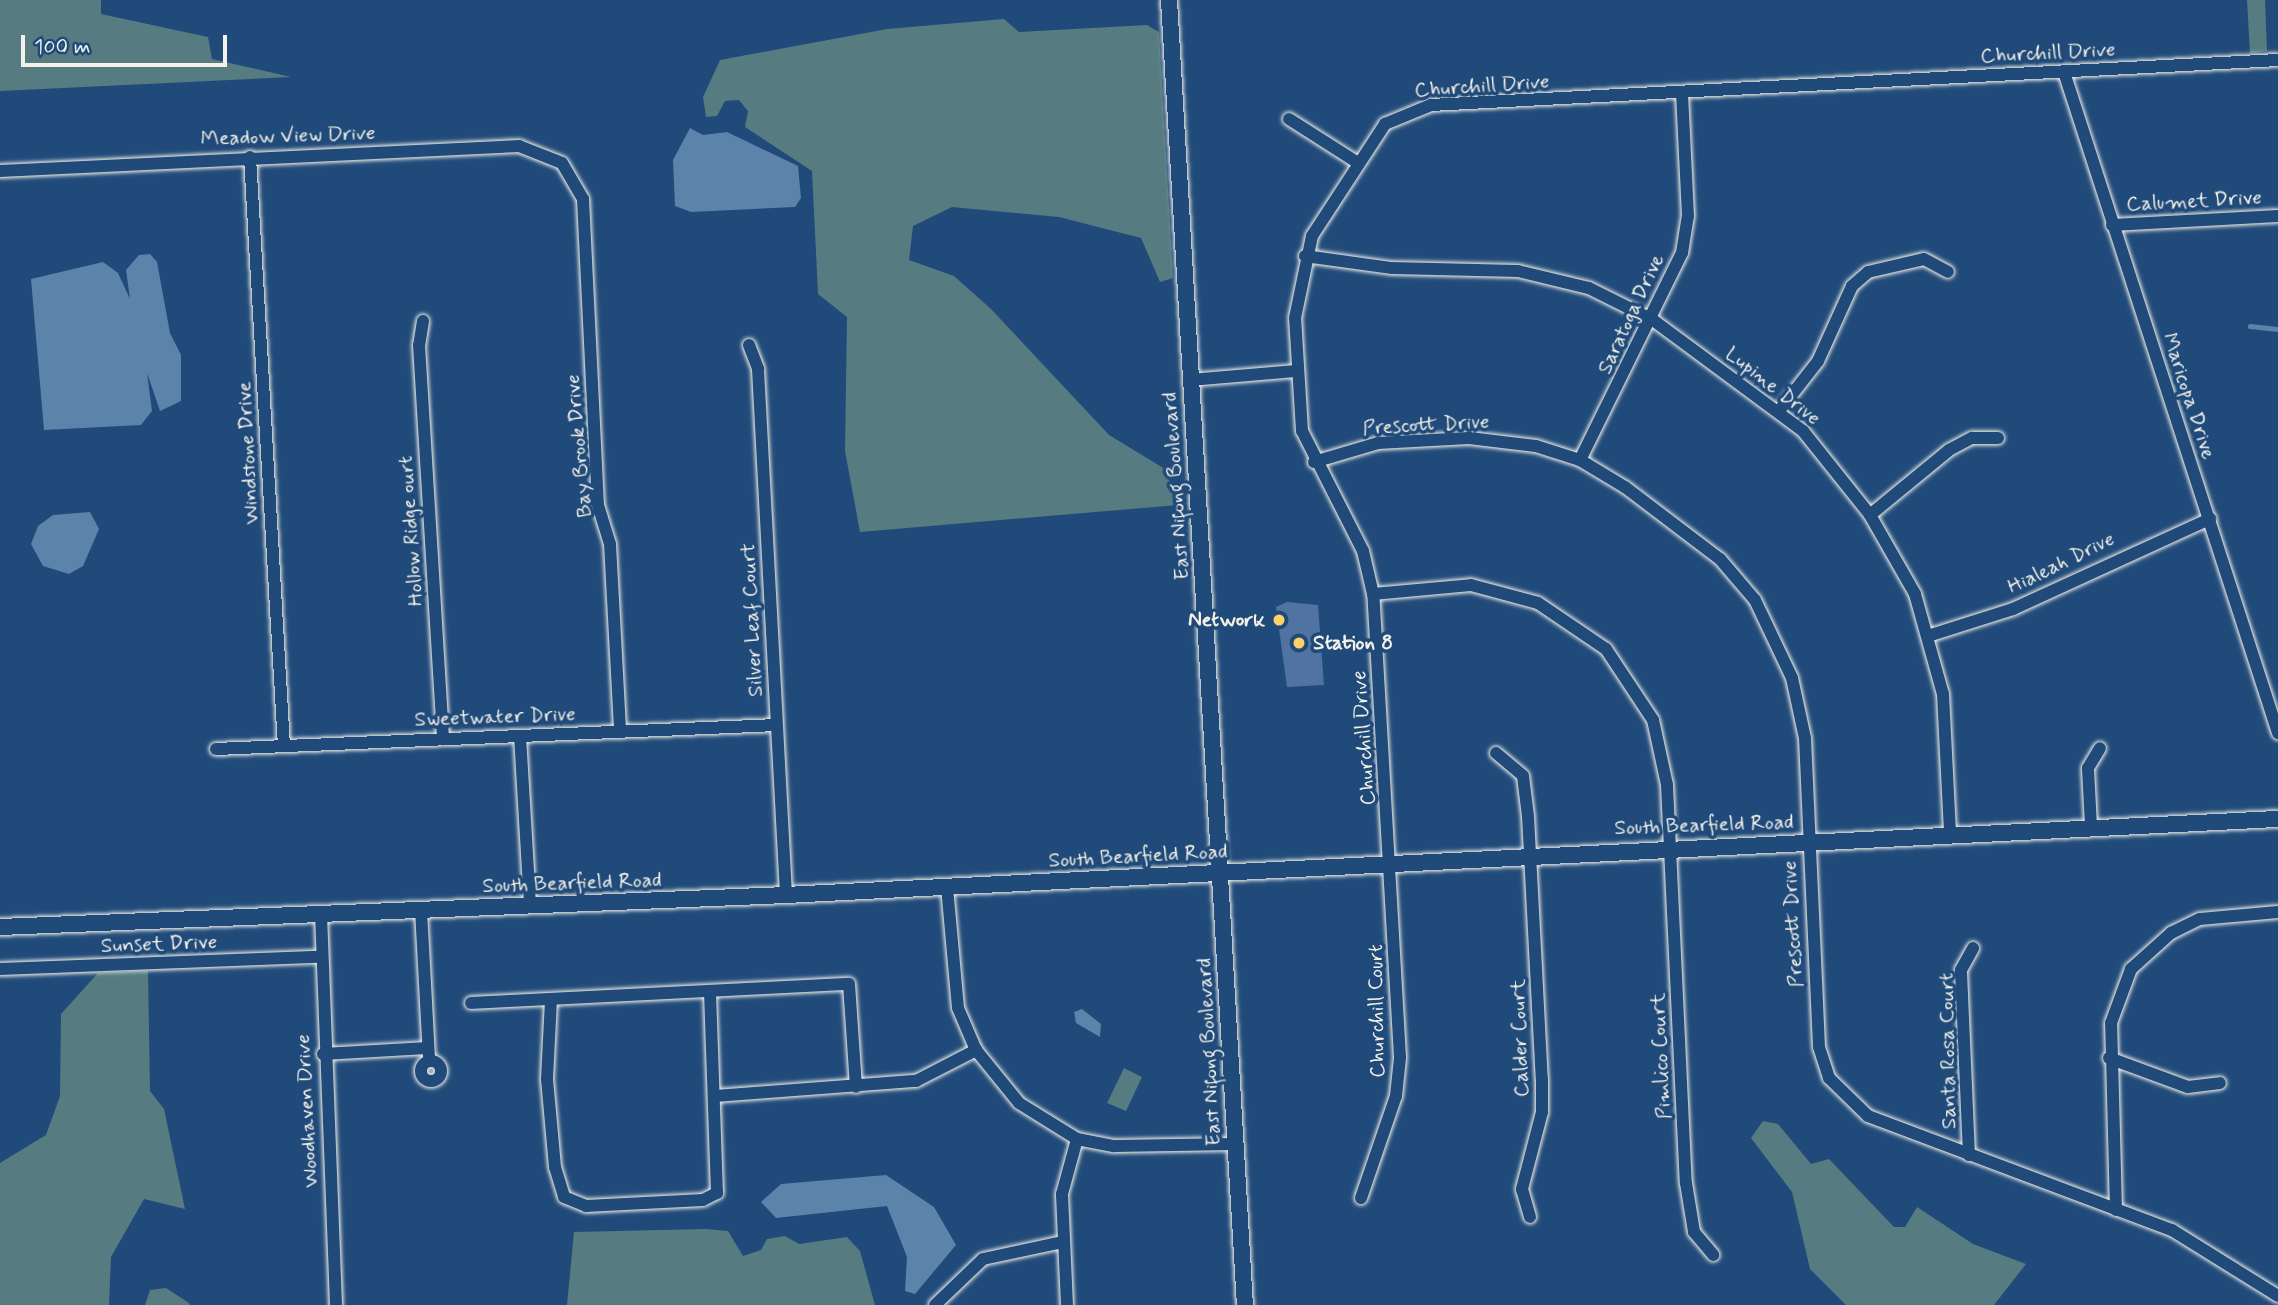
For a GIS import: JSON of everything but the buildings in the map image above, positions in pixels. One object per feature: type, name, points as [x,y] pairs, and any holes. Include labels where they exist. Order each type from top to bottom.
[{"type":"street","name":"East Nifong Boulevard","points":[[1169,0],[1245,1305]]},
{"type":"street","name":"Churchill Drive","points":[[1391,860],[1373,594],[1363,551],[1314,462],[1302,431],[1296,371],[1295,318],[1305,256],[1358,163],[1385,124],[1414,108],[2278,60]]},
{"type":"street","name":"Maricopa Drive","points":[[2064,72],[2278,733]]},
{"type":"street","name":"Saratoga Drive","points":[[1580,460],[1653,320],[1682,253],[1688,216],[1682,93]]},
{"type":"street","points":[[1289,119],[1358,163]]},
{"type":"street","name":"Meadow View Drive","points":[[6,173],[43,165],[519,146],[562,163]]},
{"type":"street","name":"Windstone Drive","points":[[250,157],[284,746]]},
{"type":"street","name":"Bay Brook Drive","points":[[562,163],[583,199],[598,505],[610,544],[620,731]]},
{"type":"street","name":"Calumet Drive","points":[[2112,225],[2278,216]]},
{"type":"street","name":"Lupine Drive","points":[[1305,256],[1392,268],[1518,271],[1589,288],[1653,320],[1779,411],[1825,453],[1870,515],[1915,594],[1943,694],[1950,834]]},
{"type":"street","points":[[1779,411],[1818,361],[1843,301],[1868,272],[1924,259],[1948,272]]},
{"type":"street","name":"Hollow Ridge ourt","points":[[423,321],[419,345],[443,739]]},
{"type":"street","name":"Silver Leaf Court","points":[[749,345],[758,369],[786,895]]},
{"type":"street","points":[[1190,380],[1296,371]]},
{"type":"street","name":"Prescott Drive","points":[[1314,462],[1378,443],[1469,438],[1580,460],[1682,528],[1720,559],[1755,600],[1793,678],[1805,738],[1819,1047],[1829,1078],[1868,1116],[2116,1210],[2207,1248],[2278,1296]]},
{"type":"street","points":[[1870,515],[1949,450],[1972,438],[1998,438]]},
{"type":"street","name":"Hialeah Drive","points":[[1927,636],[2012,609],[2210,519]]},
{"type":"street","name":"Pimlico Court","points":[[1373,594],[1439,585],[1507,592],[1570,620],[1597,642],[1653,720],[1665,756],[1686,1184],[1694,1232],[1713,1255]]},
{"type":"street","name":"Sweetwater Drive","points":[[216,749],[776,725]]},
{"type":"street","points":[[520,736],[530,905]]},
{"type":"street","points":[[2091,826],[2088,768],[2100,747]]},
{"type":"street","name":"Calder Court","points":[[1496,753],[1523,776],[1530,854],[1542,1079],[1542,1112],[1522,1189],[1530,1217]]},
{"type":"street","name":"South Bearfield Road","points":[[0,927],[786,895],[1220,873],[1391,860],[2278,818]]},
{"type":"street","name":"Churchill Court","points":[[1361,1198],[1399,1079],[1391,860]]},
{"type":"street","points":[[947,887],[952,975],[976,1050],[1018,1103],[1077,1139],[1145,1149],[1236,1144]]},
{"type":"street","points":[[323,1054],[428,1054],[421,910]]},
{"type":"street","points":[[2116,1210],[2109,1058],[2120,991],[2148,950],[2200,919],[2278,912]]},
{"type":"street","name":"Woodhaven Drive","points":[[321,914],[319,957],[336,1305]]},
{"type":"street","name":"Santa Rosa Court","points":[[1969,1155],[1961,970],[1973,948]]},
{"type":"street","name":"Sunset Drive","points":[[0,969],[319,957]]},
{"type":"street","points":[[471,1003],[849,984],[856,1087]]},
{"type":"street","points":[[551,1000],[547,1079],[559,1188],[574,1205],[703,1200],[717,1194],[710,992]]},
{"type":"street","points":[[715,1096],[916,1081],[976,1050]]},
{"type":"street","points":[[2109,1058],[2188,1087],[2220,1083]]},
{"type":"street","points":[[1067,1305],[1062,1194],[1077,1139]]},
{"type":"street","points":[[935,1305],[983,1259],[1063,1242]]},
{"type":"green space","points":[[0,0],[101,0],[101,14],[208,37],[212,59],[291,77],[0,91]]},
{"type":"green space","points":[[2247,0],[2265,0],[2267,51],[2250,53]]},
{"type":"green space","points":[[1004,19],[1019,32],[1147,25],[1159,32],[1173,278],[1160,282],[1141,238],[1059,217],[952,207],[913,226],[909,260],[954,276],[991,309],[1109,435],[1165,469],[1178,505],[860,532],[845,451],[847,317],[818,294],[812,171],[745,127],[748,111],[739,100],[725,101],[717,116],[706,117],[703,97],[720,60],[887,29]]},
{"type":"green space","points":[[148,971],[150,1091],[164,1109],[185,1209],[144,1199],[111,1257],[109,1305],[0,1305],[0,1163],[46,1135],[60,1096],[61,1014],[98,973]]},
{"type":"green space","points":[[1124,1068],[1142,1077],[1126,1111],[1107,1103]]},
{"type":"green space","points":[[1763,1121],[1778,1124],[1811,1164],[1829,1159],[1894,1227],[1905,1227],[1917,1207],[1973,1244],[2026,1264],[1994,1305],[1846,1305],[1810,1269],[1792,1192],[1751,1138]]},
{"type":"green space","points":[[706,1229],[728,1231],[743,1256],[761,1250],[767,1239],[785,1236],[799,1244],[847,1237],[860,1251],[875,1305],[567,1305],[574,1232]]},
{"type":"green space","points":[[166,1288],[190,1305],[145,1305],[150,1290]]},
{"type":"water","points":[[690,128],[703,135],[727,132],[798,166],[801,198],[795,207],[691,212],[675,206],[673,160]]},
{"type":"water","points":[[150,254],[157,262],[170,333],[181,355],[181,401],[160,411],[147,373],[152,411],[141,425],[44,430],[31,279],[103,262],[118,273],[130,299],[126,270],[139,255]]},
{"type":"water","points":[[90,512],[99,529],[83,566],[69,574],[43,566],[31,544],[38,526],[53,515]]},
{"type":"water","points":[[1082,1009],[1101,1024],[1100,1037],[1076,1023],[1074,1012]]},
{"type":"water","points":[[886,1175],[934,1207],[956,1245],[915,1294],[905,1291],[907,1257],[887,1206],[776,1218],[761,1202],[781,1184]]},
{"type":"waterway","points":[[2250,326],[2278,329]]},
{"type":"place","name":"Network","points":[[1279,620]]},
{"type":"place","name":"Station 8","points":[[1299,643]]}]
